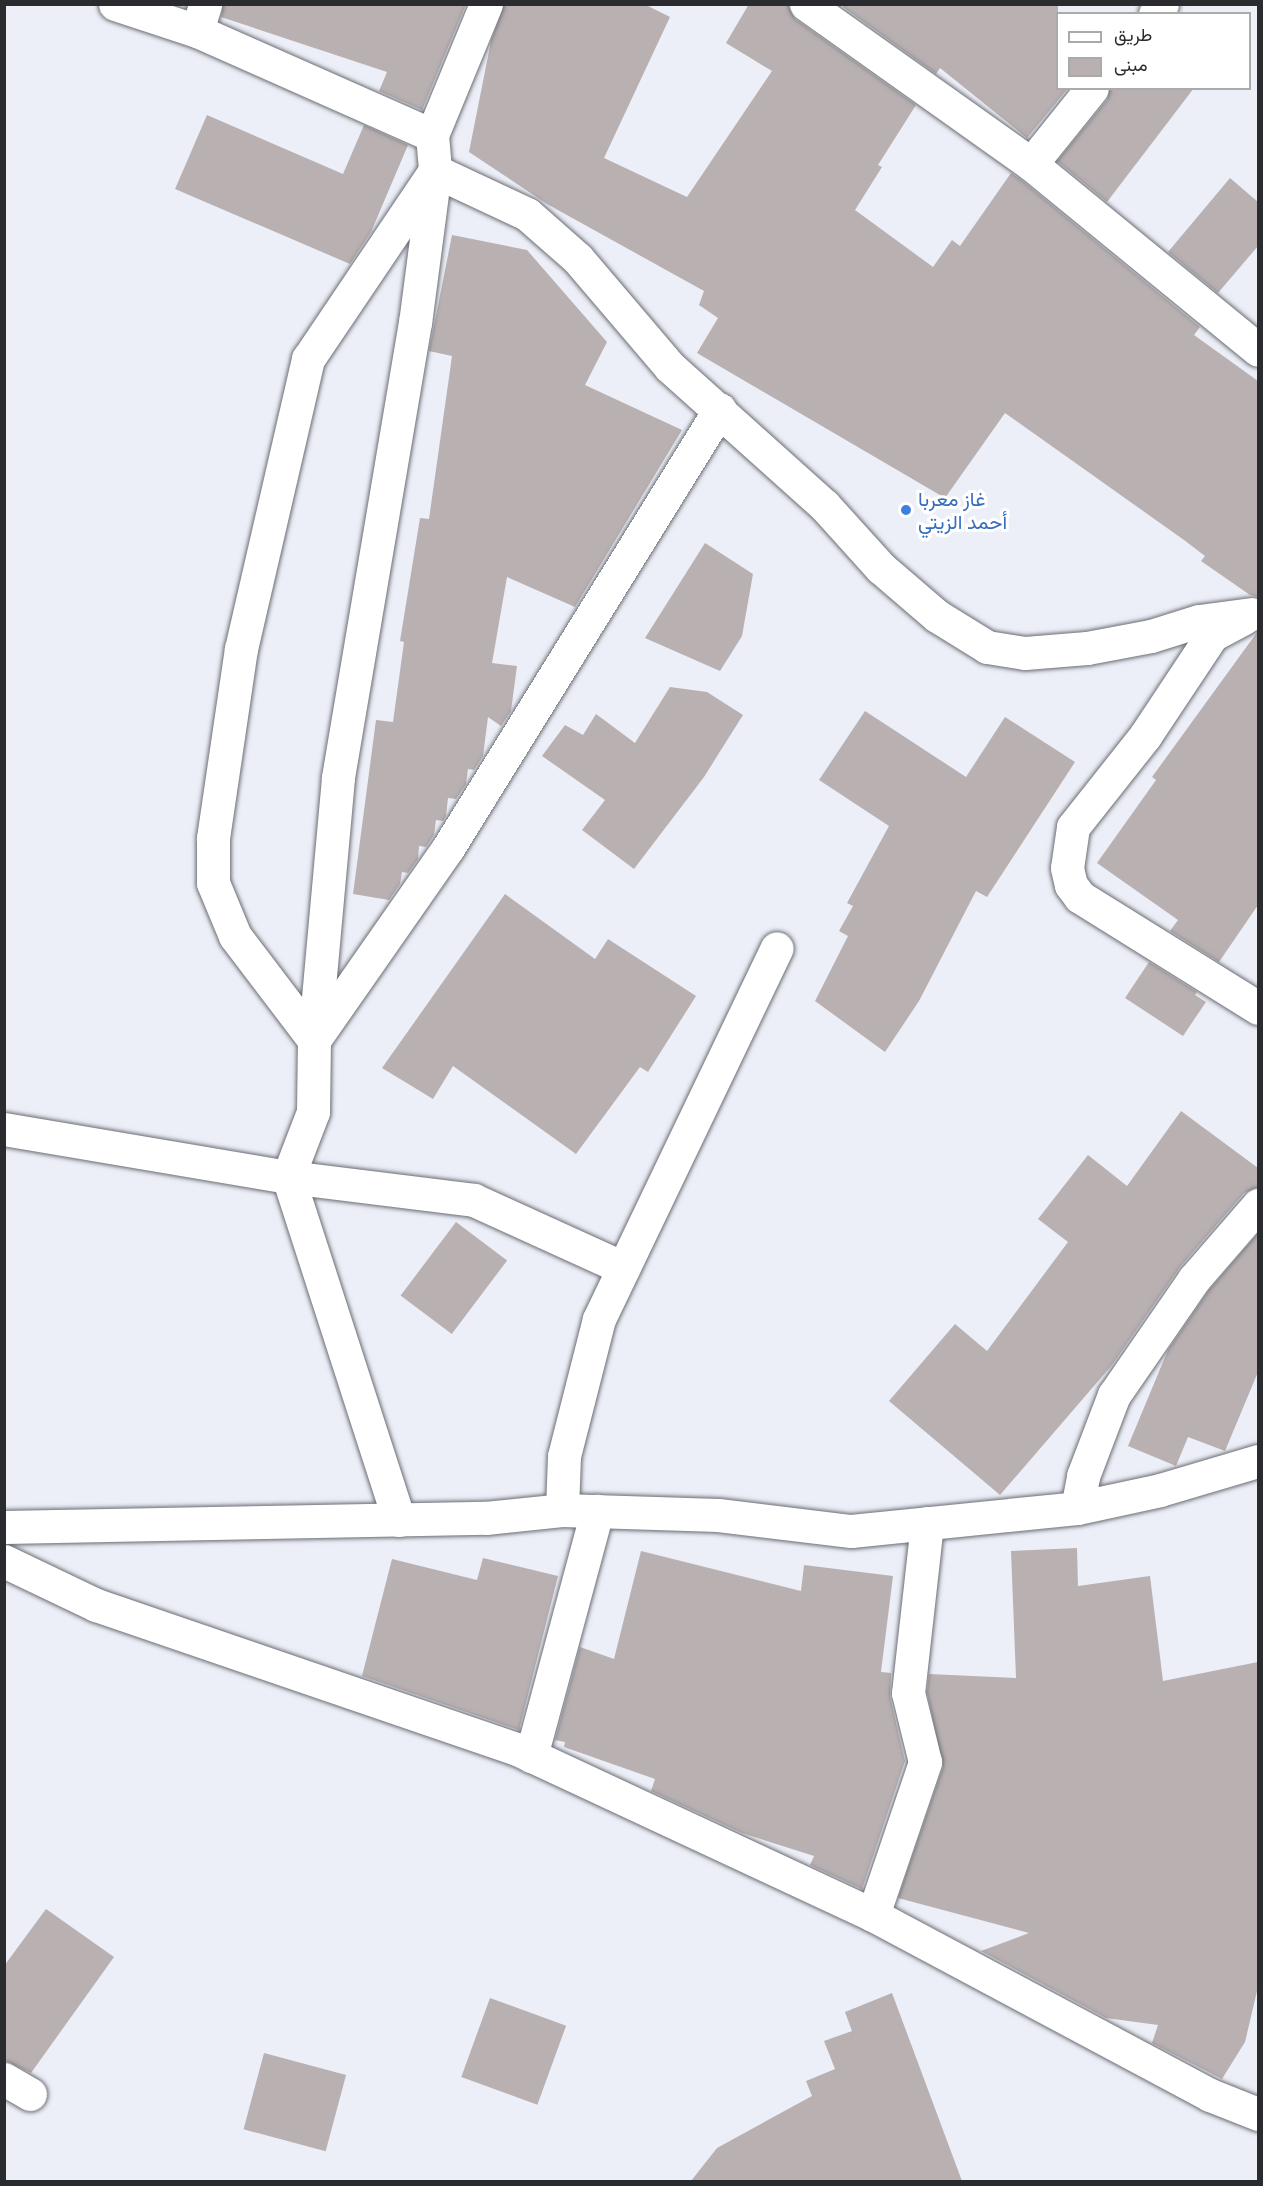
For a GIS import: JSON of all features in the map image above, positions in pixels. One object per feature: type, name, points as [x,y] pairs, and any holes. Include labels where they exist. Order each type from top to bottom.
[{"type":"street","points":[[114,4],[201,18],[432,135]]},
{"type":"street","points":[[399,1520],[288,1177],[313,1112],[314,1040],[338,778],[415,322],[435,171],[432,135],[486,4]]},
{"type":"street","points":[[806,4],[1031,164],[1258,350]]},
{"type":"street","points":[[1031,164],[1090,90]]},
{"type":"street","points":[[435,171],[527,214],[578,258],[670,367],[720,409],[824,504],[880,568],[937,616],[987,647],[1025,653],[1087,648],[1255,610]]},
{"type":"street","points":[[314,1040],[235,936],[213,883],[213,838],[241,649],[309,359],[435,171]]},
{"type":"street","points":[[314,1040],[448,848],[720,409]]},
{"type":"street","points":[[1255,610],[1212,635],[1146,736],[1073,827],[1067,868],[1071,885],[1080,897],[1258,1008]]},
{"type":"street","points":[[562,1510],[564,1456],[599,1318],[777,948]]},
{"type":"street","points":[[4,1130],[288,1177],[474,1200],[623,1268]]},
{"type":"street","points":[[1077,1508],[1083,1476],[1114,1395],[1194,1280],[1258,1205]]},
{"type":"street","points":[[4,1527],[486,1518],[562,1510],[718,1515],[851,1531],[1077,1508],[1160,1490],[1258,1461]]},
{"type":"street","points":[[531,1756],[597,1511]]},
{"type":"street","points":[[873,1915],[925,1762],[908,1692],[927,1523]]},
{"type":"street","points":[[4,1561],[96,1605],[531,1756],[873,1915],[1210,2095],[1258,2114]]},
{"type":"building","points":[[223,4],[466,4],[422,110],[379,91],[387,72],[221,17]]},
{"type":"building","points":[[504,4],[644,4],[670,17],[604,158],[687,197],[772,71],[726,43],[749,4],[788,4],[795,19],[916,105],[878,165],[882,167],[855,210],[933,267],[952,240],[960,246],[1011,173],[1020,179],[1200,327],[1194,335],[1258,381],[1258,597],[1250,595],[1201,561],[1205,556],[1184,540],[1005,413],[945,498],[697,353],[718,318],[699,305],[704,291],[547,204],[469,152],[491,41]]},
{"type":"building","points":[[844,4],[1058,4],[1058,12],[1056,12],[1056,90],[1066,90],[1027,138],[940,68],[936,74],[843,7]]},
{"type":"building","points":[[1110,90],[1192,90],[1107,202],[1057,161],[1107,100]]},
{"type":"building","points":[[207,115],[343,174],[364,125],[408,145],[371,232],[350,264],[175,189]]},
{"type":"building","points":[[1230,178],[1258,202],[1258,246],[1218,293],[1168,252]]},
{"type":"building","points":[[452,235],[527,250],[607,342],[585,385],[682,430],[575,607],[507,577],[492,663],[517,666],[511,711],[501,726],[488,717],[483,756],[474,770],[468,769],[466,784],[456,799],[448,798],[446,816],[443,821],[436,820],[434,835],[426,847],[419,846],[418,859],[408,873],[402,872],[400,884],[389,900],[353,894],[376,720],[393,722],[404,642],[400,641],[420,518],[429,519],[452,356],[429,351]]},
{"type":"building","points":[[705,543],[753,574],[742,636],[720,671],[645,638]]},
{"type":"building","points":[[1258,631],[1258,905],[1219,962],[1170,931],[1178,920],[1097,863],[1156,780],[1152,777]]},
{"type":"building","points":[[670,687],[707,692],[743,715],[704,777],[634,869],[582,830],[605,800],[542,756],[565,725],[583,735],[596,714],[635,743]]},
{"type":"building","points":[[865,711],[966,777],[1005,717],[1075,762],[987,897],[976,891],[919,1001],[885,1052],[815,1001],[848,936],[839,931],[853,906],[847,903],[889,826],[819,780]]},
{"type":"building","points":[[505,894],[595,959],[608,939],[696,996],[648,1072],[640,1067],[576,1154],[453,1066],[433,1099],[382,1068]]},
{"type":"building","points":[[1149,962],[1197,992],[1195,995],[1206,1002],[1183,1036],[1125,998]]},
{"type":"building","points":[[1181,1111],[1258,1168],[1258,1187],[1244,1193],[1180,1267],[1112,1365],[1000,1495],[889,1401],[955,1324],[987,1351],[1068,1242],[1038,1219],[1088,1155],[1127,1186]]},
{"type":"building","points":[[456,1222],[507,1261],[452,1334],[401,1295]]},
{"type":"building","points":[[1258,1233],[1258,1372],[1225,1451],[1188,1437],[1176,1466],[1128,1446],[1168,1350],[1209,1290]]},
{"type":"building","points":[[1077,1548],[1078,1586],[1150,1576],[1163,1681],[1258,1662],[1258,1987],[1245,2042],[1222,2079],[1152,2043],[1158,2025],[1106,2018],[981,1951],[1029,1933],[898,1898],[943,1767],[927,1692],[929,1674],[1016,1678],[1011,1551]]},
{"type":"building","points":[[641,1551],[801,1591],[804,1565],[893,1576],[881,1672],[891,1673],[890,1697],[905,1761],[862,1889],[810,1865],[814,1856],[742,1833],[651,1791],[655,1779],[564,1747],[565,1742],[555,1740],[580,1647],[614,1659]]},
{"type":"building","points":[[483,1558],[558,1576],[519,1730],[362,1676],[392,1559],[477,1580]]},
{"type":"building","points":[[46,1909],[114,1957],[31,2073],[4,2060],[4,1966]]},
{"type":"building","points":[[892,1993],[962,2181],[691,2181],[717,2148],[812,2096],[806,2081],[835,2069],[824,2041],[852,2031],[845,2012]]},
{"type":"building","points":[[490,1998],[566,2026],[537,2105],[461,2077]]},
{"type":"building","points":[[264,2053],[346,2075],[326,2151],[244,2129]]},
{"type":"place","name":"غاز معربا أحمد الزيتي","points":[[906,510]]}]
